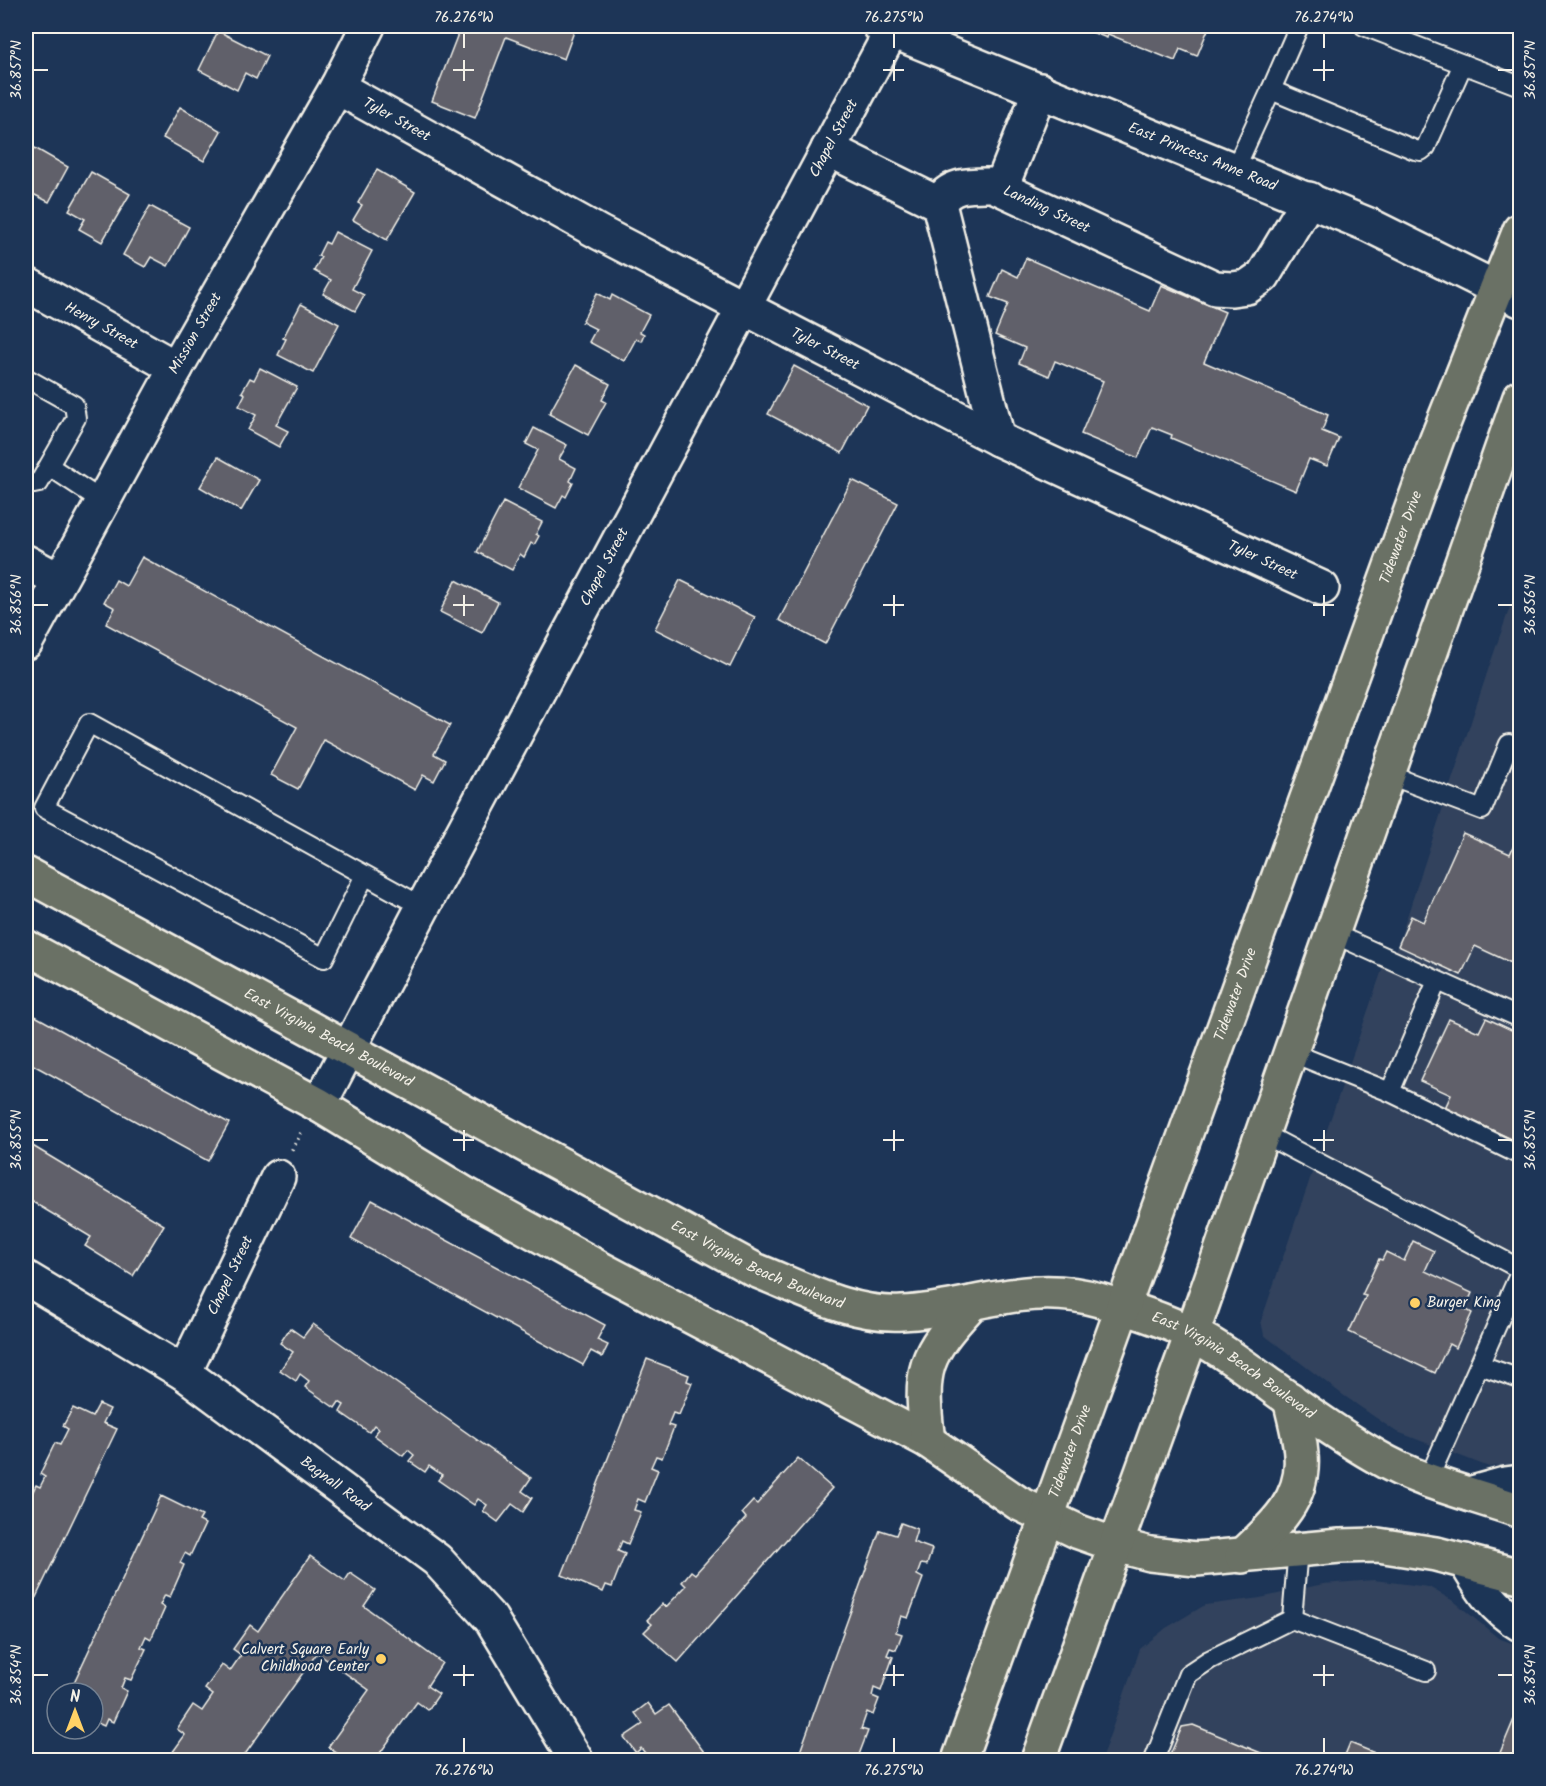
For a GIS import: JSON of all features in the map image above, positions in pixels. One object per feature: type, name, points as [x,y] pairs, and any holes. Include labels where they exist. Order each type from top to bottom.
[{"type":"main road","name":"Tidewater Drive","points":[[959,1761],[1437,439],[1509,295],[1521,230]]},
{"type":"main road","points":[[1038,1761],[1192,1334],[1521,397]]},
{"type":"main road","name":"East Virginia Beach Boulevard","points":[[26,874],[755,1270],[846,1305],[881,1313],[912,1312],[972,1303],[1006,1295],[1057,1294],[1095,1299],[1192,1334],[1378,1458],[1428,1480],[1469,1494],[1520,1488]]},
{"type":"main road","points":[[26,947],[319,1105],[465,1194],[601,1269],[928,1441],[989,1484],[1048,1518],[1079,1532],[1150,1554],[1196,1559],[1298,1549],[1378,1545],[1408,1548],[1521,1576]]},
{"type":"main road","points":[[928,1441],[923,1390],[928,1362],[946,1332],[972,1303]]},
{"type":"main road","points":[[1242,1556],[1282,1517],[1295,1495],[1300,1480],[1301,1452],[1290,1400]]},
{"type":"street","name":"Mission Street","points":[[26,642],[176,368],[338,87],[368,26]]},
{"type":"street","name":"East Princess Anne Road","points":[[890,27],[1309,199],[1369,225],[1509,295]]},
{"type":"street","name":"Chapel Street","points":[[319,1105],[828,149],[890,27]]},
{"type":"street","name":"Tyler Street","points":[[338,87],[600,233],[998,439],[1322,588]]},
{"type":"street","points":[[1001,188],[1040,90]]},
{"type":"street","points":[[828,149],[939,204],[998,439]]},
{"type":"street","name":"Landing Street","points":[[939,204],[943,195],[964,184],[993,184],[1215,288],[1232,289],[1247,287],[1263,276],[1309,199]]},
{"type":"street","name":"Henry Street","points":[[26,284],[176,368]]},
{"type":"street","points":[[26,562],[59,580]]},
{"type":"street","name":"Chapel Street","points":[[184,1373],[278,1178]]},
{"type":"street","name":"Bagnall Road","points":[[26,1278],[184,1373],[437,1560],[491,1619],[576,1761]]},
{"type":"street","points":[[1465,1561],[1484,1593],[1507,1616],[1521,1624]]},
{"type":"lane","points":[[1235,169],[1299,26]]},
{"type":"lane","points":[[1364,26],[1521,86]]},
{"type":"lane","points":[[1271,90],[1421,151],[1426,147],[1463,64]]},
{"type":"lane","points":[[26,378],[74,405],[76,411],[76,418],[39,483],[26,482]]},
{"type":"lane","points":[[49,466],[102,501]]},
{"type":"lane","points":[[365,875],[324,958],[44,808],[89,723],[365,875],[423,907]]},
{"type":"lane","points":[[1387,774],[1482,810],[1509,744]]},
{"type":"lane","points":[[1332,933],[1521,1018]]},
{"type":"lane","points":[[1390,1092],[1437,981]]},
{"type":"lane","points":[[1290,1052],[1390,1092],[1521,1155]]},
{"type":"lane","points":[[1262,1133],[1521,1271],[1428,1480]]},
{"type":"lane","points":[[1480,1365],[1521,1379]]},
{"type":"lane","points":[[1292,1619],[1298,1549]]},
{"type":"lane","points":[[1155,1761],[1188,1674],[1209,1660],[1292,1619],[1426,1671]]},
{"type":"path","points":[[278,1178],[319,1105]]},
{"type":"shaded area","points":[[1520,578],[1520,1462],[1489,1467],[1395,1431],[1264,1335],[1261,1321],[1384,964],[1397,947]]},
{"type":"shaded area","points":[[1374,1580],[1429,1587],[1455,1602],[1498,1638],[1520,1646],[1520,1760],[1101,1760],[1140,1649],[1166,1628],[1205,1605],[1260,1598],[1323,1584]]},
{"type":"building","points":[[461,26],[576,26],[564,59],[506,37],[475,118],[432,101]]},
{"type":"building","points":[[1076,26],[1209,27],[1197,56],[1180,49],[1175,61],[1108,34],[1107,38]]},
{"type":"building","points":[[218,31],[267,56],[256,79],[245,73],[237,90],[199,70]]},
{"type":"building","points":[[180,107],[221,131],[204,161],[163,138]]},
{"type":"building","points":[[26,143],[68,167],[49,202],[33,194],[31,197],[26,193]]},
{"type":"building","points":[[377,170],[415,192],[387,240],[353,220],[362,205],[358,203]]},
{"type":"building","points":[[91,172],[130,194],[102,242],[79,229],[85,219],[69,210]]},
{"type":"building","points":[[150,206],[189,227],[168,266],[151,257],[145,267],[123,255]]},
{"type":"building","points":[[335,232],[372,251],[352,289],[364,295],[355,311],[323,294],[331,280],[314,271],[325,242],[329,244]]},
{"type":"building","points":[[1026,258],[1150,311],[1161,285],[1225,312],[1204,362],[1328,415],[1322,431],[1339,438],[1327,466],[1309,459],[1296,491],[1171,438],[1172,435],[1152,427],[1138,458],[1081,434],[1103,381],[1055,361],[1049,376],[1019,363],[1025,348],[995,335],[1008,304],[990,297],[1002,269],[1018,277]]},
{"type":"building","points":[[597,293],[610,300],[612,295],[649,315],[640,332],[644,334],[641,341],[636,339],[624,361],[589,342],[596,329],[582,322]]},
{"type":"building","points":[[301,304],[339,324],[313,373],[278,355],[286,339],[283,338]]},
{"type":"building","points":[[576,365],[610,384],[602,400],[606,402],[588,435],[549,414]]},
{"type":"building","points":[[794,366],[867,405],[842,453],[768,414]]},
{"type":"building","points":[[260,368],[297,387],[276,425],[288,431],[279,447],[248,430],[256,415],[239,406],[245,394],[242,392],[250,378],[254,380]]},
{"type":"building","points":[[534,428],[567,445],[559,459],[576,468],[570,481],[573,483],[566,497],[563,495],[556,508],[518,488],[538,450],[526,444]]},
{"type":"building","points":[[218,457],[259,480],[241,511],[200,487]]},
{"type":"building","points":[[852,480],[898,503],[825,644],[779,620]]},
{"type":"building","points":[[503,502],[542,522],[534,545],[531,543],[524,557],[520,554],[512,570],[477,552]]},
{"type":"building","points":[[142,557],[450,725],[434,754],[445,760],[434,781],[423,775],[415,790],[324,740],[298,789],[271,775],[297,727],[106,624],[115,608],[104,602],[116,580],[126,586]]},
{"type":"building","points":[[456,580],[498,602],[482,633],[440,612]]},
{"type":"building","points":[[680,580],[755,617],[730,667],[655,629]]},
{"type":"building","points":[[1520,832],[1520,967],[1475,946],[1461,975],[1398,946],[1411,916],[1423,922],[1463,833],[1510,854]]},
{"type":"building","points":[[26,1011],[229,1123],[208,1161],[26,1061]]},
{"type":"building","points":[[1486,1018],[1520,1034],[1520,1143],[1445,1108],[1451,1095],[1420,1081],[1449,1019],[1479,1032]]},
{"type":"building","points":[[26,1142],[164,1225],[133,1276],[85,1246],[91,1237],[26,1198]]},
{"type":"building","points":[[372,1200],[605,1325],[597,1340],[608,1345],[602,1357],[591,1351],[583,1365],[351,1239]]},
{"type":"building","name":"Burger King","points":[[1413,1241],[1434,1251],[1425,1271],[1472,1293],[1465,1309],[1472,1313],[1456,1348],[1449,1344],[1435,1373],[1349,1332],[1366,1296],[1362,1295],[1379,1259],[1382,1260],[1386,1252],[1404,1261]]},
{"type":"building","points":[[313,1324],[531,1478],[522,1491],[532,1498],[523,1512],[512,1504],[498,1522],[483,1511],[487,1505],[478,1499],[474,1505],[438,1480],[442,1475],[429,1466],[425,1472],[409,1461],[414,1455],[408,1450],[403,1456],[374,1435],[379,1429],[374,1425],[369,1432],[340,1412],[344,1405],[339,1402],[335,1408],[305,1387],[309,1381],[300,1374],[296,1381],[280,1370],[293,1352],[280,1343],[290,1328],[303,1337]]},
{"type":"building","points":[[647,1359],[689,1375],[687,1381],[692,1383],[679,1415],[673,1413],[668,1425],[674,1427],[662,1458],[656,1456],[651,1467],[658,1470],[645,1502],[638,1499],[634,1510],[641,1512],[628,1544],[622,1541],[618,1551],[625,1554],[612,1587],[606,1585],[603,1592],[562,1575]]},
{"type":"building","points":[[99,1404],[110,1409],[103,1423],[117,1429],[26,1618],[26,1506],[36,1485],[40,1487],[45,1477],[40,1474],[55,1443],[60,1445],[68,1429],[63,1426],[73,1408],[92,1417]]},
{"type":"building","points":[[798,1458],[832,1488],[678,1662],[644,1632],[652,1624],[647,1620],[662,1604],[666,1607],[686,1586],[682,1582],[691,1571],[695,1574],[746,1518],[742,1513],[753,1501],[757,1504]]},
{"type":"building","points":[[161,1496],[202,1516],[199,1521],[205,1524],[190,1556],[185,1553],[180,1563],[184,1565],[170,1597],[165,1595],[160,1605],[165,1608],[151,1639],[146,1636],[141,1647],[146,1649],[131,1680],[125,1678],[121,1688],[127,1691],[113,1722],[107,1719],[105,1724],[105,1681],[75,1681]]},
{"type":"building","points":[[901,1523],[917,1529],[913,1542],[932,1549],[927,1565],[921,1564],[917,1575],[923,1578],[908,1618],[901,1616],[896,1632],[902,1634],[896,1650],[890,1648],[887,1655],[893,1657],[881,1691],[874,1688],[872,1696],[879,1699],[873,1715],[867,1712],[861,1729],[868,1731],[857,1760],[797,1760],[880,1530],[896,1535]]},
{"type":"building","name":"Calvert Square Early Childhood Center","points":[[310,1556],[345,1581],[350,1573],[375,1590],[364,1606],[442,1663],[427,1686],[439,1694],[428,1710],[417,1702],[375,1760],[347,1760],[328,1747],[369,1690],[317,1653],[241,1760],[167,1760],[185,1735],[177,1729],[193,1705],[202,1711],[213,1695],[205,1689],[222,1665],[230,1671],[241,1655],[233,1649],[250,1625],[258,1631]]},
{"type":"building","points":[[648,1703],[656,1714],[669,1705],[710,1760],[646,1760],[649,1758],[641,1748],[636,1753],[624,1737],[643,1724],[635,1713]]},
{"type":"building","points":[[1520,1705],[1520,1760],[1497,1760]]},
{"type":"building","points":[[1193,1725],[1278,1760],[1168,1760],[1182,1727]]},
{"type":"building","points":[[1350,1743],[1392,1760],[1343,1760]]},
{"type":"place","name":"Burger King","points":[[1415,1303]]},
{"type":"place","name":"Calvert Square Early Childhood Center","points":[[381,1659]]}]
